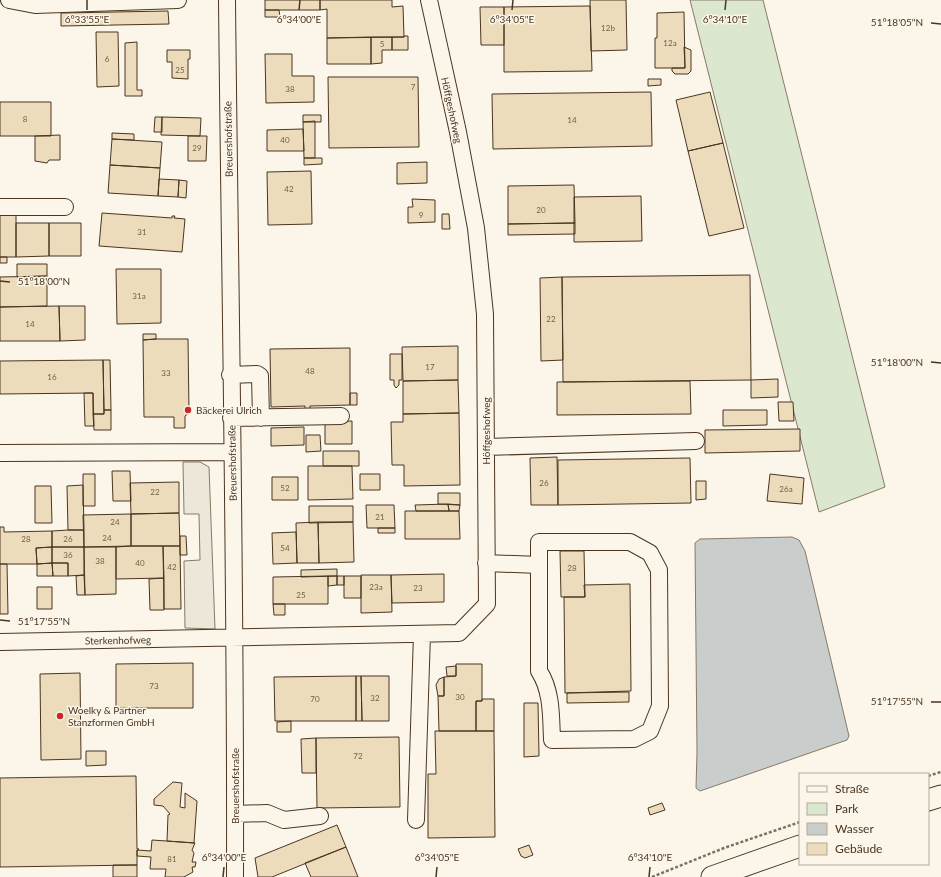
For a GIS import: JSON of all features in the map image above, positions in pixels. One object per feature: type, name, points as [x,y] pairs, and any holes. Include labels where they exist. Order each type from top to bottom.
[{"type":"main road","points":[[929,800],[941,796]]},
{"type":"main road","points":[[712,877],[799,846]]},
{"type":"street","points":[[9,0],[35,5],[178,0]]},
{"type":"street","name":"Breuershofstraße","points":[[227,0],[230,375],[235,638],[235,877]]},
{"type":"street","name":"Höffgeshofweg","points":[[235,638],[460,633],[487,604],[485,314],[476,228],[458,132],[428,0]]},
{"type":"street","points":[[0,207],[65,207]]},
{"type":"street","points":[[230,375],[257,374],[260,376],[261,418]]},
{"type":"street","points":[[231,418],[340,416]]},
{"type":"street","points":[[486,447],[696,441]]},
{"type":"street","points":[[0,453],[231,452]]},
{"type":"street","points":[[539,542],[630,542],[650,553],[659,570],[660,706],[650,731],[634,739],[552,740],[551,713],[546,682],[539,670],[539,565],[539,542]]},
{"type":"street","points":[[486,563],[539,565]]},
{"type":"street","points":[[416,820],[422,634]]},
{"type":"street","name":"Sterkenhofweg","points":[[0,642],[235,638]]},
{"type":"street","points":[[235,814],[266,813],[284,820],[320,816]]},
{"type":"path","points":[[929,776],[941,772]]},
{"type":"path","points":[[652,877],[724,848],[799,822]]},
{"type":"green space","points":[[690,0],[763,0],[885,487],[819,512]]},
{"type":"shaded area","points":[[183,462],[200,462],[209,467],[215,629],[185,628],[184,561],[200,560],[199,514],[184,514]]},
{"type":"water","points":[[792,537],[799,540],[805,551],[849,736],[847,740],[700,791],[696,788],[695,543],[700,539]]},
{"type":"building","points":[[265,0],[320,0],[320,10],[265,10]]},
{"type":"building","points":[[320,0],[392,0],[392,7],[403,6],[404,37],[327,38],[327,9],[320,10]]},
{"type":"building","points":[[590,0],[626,0],[627,50],[591,51]]},
{"type":"building","points":[[590,6],[592,71],[504,72],[504,7]]},
{"type":"building","points":[[480,7],[504,7],[504,45],[481,45]]},
{"type":"building","points":[[265,10],[279,10],[280,17],[265,17]]},
{"type":"building","points":[[168,11],[169,24],[61,26],[61,13]]},
{"type":"building","points":[[684,12],[685,68],[655,68],[657,13]]},
{"type":"building","points":[[96,32],[118,32],[119,86],[97,87]]},
{"type":"building","points":[[408,36],[408,50],[392,50],[392,37]]},
{"type":"building","points":[[371,37],[371,64],[327,64],[327,38]]},
{"type":"building","points":[[371,37],[392,37],[392,50],[382,50],[382,63],[371,64]]},
{"type":"building","points":[[137,42],[137,90],[142,90],[142,96],[125,96],[125,43]]},
{"type":"building","points":[[684,47],[691,50],[691,71],[688,74],[675,74],[672,71],[672,68],[685,68]]},
{"type":"building","points":[[167,50],[190,50],[190,59],[188,59],[188,79],[172,78],[172,62],[167,62]]},
{"type":"building","points":[[265,54],[292,54],[292,76],[314,76],[314,102],[266,103]]},
{"type":"building","points":[[328,77],[418,77],[419,147],[329,148]]},
{"type":"building","points":[[648,79],[661,79],[661,85],[648,86]]},
{"type":"building","points":[[651,92],[652,146],[493,149],[492,94]]},
{"type":"building","points":[[710,92],[723,143],[688,151],[676,100]]},
{"type":"building","points":[[0,102],[51,102],[51,136],[0,136]]},
{"type":"building","points":[[303,115],[321,115],[321,122],[303,122]]},
{"type":"building","points":[[155,117],[162,117],[162,132],[154,132]]},
{"type":"building","points":[[162,117],[201,118],[200,136],[161,135]]},
{"type":"building","points":[[315,121],[315,158],[304,158],[303,122]]},
{"type":"building","points":[[303,129],[304,151],[267,151],[267,130]]},
{"type":"building","points":[[112,133],[134,134],[134,140],[112,139]]},
{"type":"building","points":[[60,135],[60,160],[49,160],[47,163],[35,161],[35,136]]},
{"type":"building","points":[[188,136],[207,136],[206,161],[188,161]]},
{"type":"building","points":[[112,139],[162,142],[160,168],[110,165]]},
{"type":"building","points":[[723,143],[744,228],[709,236],[688,151]]},
{"type":"building","points":[[304,158],[322,158],[322,164],[304,165]]},
{"type":"building","points":[[427,162],[427,183],[397,184],[397,163]]},
{"type":"building","points":[[110,165],[160,168],[158,196],[108,193]]},
{"type":"building","points":[[311,171],[312,224],[268,225],[267,172]]},
{"type":"building","points":[[159,179],[179,180],[178,197],[158,196]]},
{"type":"building","points":[[179,180],[187,181],[186,198],[178,197]]},
{"type":"building","points":[[574,185],[575,223],[508,224],[508,186]]},
{"type":"building","points":[[641,196],[642,241],[574,242],[574,197]]},
{"type":"building","points":[[412,199],[435,200],[435,222],[408,223],[408,207],[413,207]]},
{"type":"building","points":[[16,213],[16,257],[0,257],[0,214]]},
{"type":"building","points":[[102,213],[172,218],[172,216],[175,216],[174,218],[185,219],[182,252],[99,246]]},
{"type":"building","points":[[442,214],[449,214],[450,229],[442,229]]},
{"type":"building","points":[[16,223],[49,223],[49,256],[16,257]]},
{"type":"building","points":[[49,223],[81,223],[81,256],[49,256]]},
{"type":"building","points":[[575,223],[575,234],[508,235],[508,224]]},
{"type":"building","points":[[0,257],[7,257],[7,263],[0,263]]},
{"type":"building","points":[[17,264],[47,264],[47,276],[17,277]]},
{"type":"building","points":[[116,269],[161,269],[161,323],[117,324]]},
{"type":"building","points":[[750,275],[751,380],[563,382],[562,277]]},
{"type":"building","points":[[47,276],[47,306],[0,307],[0,277]]},
{"type":"building","points":[[562,277],[563,360],[541,361],[540,278]]},
{"type":"building","points":[[59,306],[60,341],[0,341],[0,307]]},
{"type":"building","points":[[59,306],[85,306],[85,340],[60,341]]},
{"type":"building","points":[[143,334],[156,334],[156,339],[143,340]]},
{"type":"building","points":[[188,339],[189,413],[185,416],[185,428],[174,428],[174,417],[144,417],[143,340]]},
{"type":"building","points":[[458,346],[458,380],[403,381],[402,347]]},
{"type":"building","points":[[350,348],[350,405],[310,406],[310,410],[305,411],[305,406],[271,407],[270,349]]},
{"type":"building","points":[[390,354],[402,354],[402,380],[399,380],[399,385],[396,388],[394,385],[394,380],[390,380]]},
{"type":"building","points":[[103,360],[104,414],[93,414],[93,393],[0,394],[0,361]]},
{"type":"building","points":[[103,360],[110,360],[111,410],[104,410]]},
{"type":"building","points":[[778,379],[778,397],[751,398],[751,380]]},
{"type":"building","points":[[458,380],[459,413],[403,414],[403,381]]},
{"type":"building","points":[[690,381],[691,414],[557,415],[557,382]]},
{"type":"building","points":[[84,393],[93,393],[94,426],[85,426]]},
{"type":"building","points":[[350,393],[357,393],[357,405],[350,405]]},
{"type":"building","points":[[778,402],[793,402],[794,421],[779,421]]},
{"type":"building","points":[[104,410],[111,410],[111,430],[94,430],[93,414],[104,414]]},
{"type":"building","points":[[723,410],[767,410],[767,425],[723,426]]},
{"type":"building","points":[[459,413],[460,485],[404,486],[404,465],[392,465],[391,422],[403,422],[403,414]]},
{"type":"building","points":[[352,421],[352,444],[325,444],[325,422]]},
{"type":"building","points":[[304,427],[304,445],[271,446],[271,428]]},
{"type":"building","points":[[800,429],[800,451],[705,453],[705,430]]},
{"type":"building","points":[[306,435],[320,435],[321,451],[306,452]]},
{"type":"building","points":[[323,451],[359,451],[359,466],[323,466]]},
{"type":"building","points":[[557,457],[558,505],[531,505],[530,458]]},
{"type":"building","points":[[690,458],[691,503],[558,505],[558,460]]},
{"type":"building","points":[[308,466],[352,466],[353,499],[308,500]]},
{"type":"building","points":[[112,471],[130,471],[131,501],[113,501]]},
{"type":"building","points":[[83,474],[95,474],[95,506],[83,506]]},
{"type":"building","points":[[360,474],[380,474],[380,490],[360,490]]},
{"type":"building","points":[[770,474],[804,478],[802,504],[767,501]]},
{"type":"building","points":[[272,477],[298,477],[298,500],[272,500]]},
{"type":"building","points":[[696,481],[706,481],[706,499],[696,500]]},
{"type":"building","points":[[179,482],[179,513],[131,514],[130,483]]},
{"type":"building","points":[[83,485],[84,530],[68,530],[67,486]]},
{"type":"building","points":[[35,486],[51,486],[52,523],[35,523]]},
{"type":"building","points":[[438,493],[460,493],[460,505],[438,504]]},
{"type":"building","points":[[448,504],[460,505],[459,511],[449,511]]},
{"type":"building","points":[[448,504],[449,511],[416,511],[415,505]]},
{"type":"building","points":[[366,505],[394,505],[395,528],[367,528]]},
{"type":"building","points":[[309,506],[353,506],[353,522],[309,523]]},
{"type":"building","points":[[405,511],[459,511],[460,539],[405,539]]},
{"type":"building","points":[[179,513],[180,546],[131,546],[131,514]]},
{"type":"building","points":[[131,514],[131,546],[84,547],[83,515]]},
{"type":"building","points":[[318,522],[353,522],[354,562],[319,563]]},
{"type":"building","points":[[318,522],[319,563],[297,563],[296,523]]},
{"type":"building","points":[[0,527],[4,527],[4,532],[52,531],[52,547],[36,548],[37,564],[0,564]]},
{"type":"building","points":[[378,528],[395,528],[395,533],[378,533]]},
{"type":"building","points":[[84,530],[84,547],[52,547],[52,531]]},
{"type":"building","points":[[296,532],[297,563],[273,564],[272,533]]},
{"type":"building","points":[[180,536],[186,536],[187,555],[180,555]]},
{"type":"building","points":[[163,546],[164,578],[116,579],[116,547]]},
{"type":"building","points":[[163,546],[180,546],[181,609],[164,609]]},
{"type":"building","points":[[52,547],[52,563],[37,564],[36,548]]},
{"type":"building","points":[[52,547],[84,547],[84,575],[68,576],[68,563],[52,563]]},
{"type":"building","points":[[84,547],[116,547],[116,594],[85,595]]},
{"type":"building","points":[[560,551],[584,551],[585,597],[561,597]]},
{"type":"building","points":[[52,563],[68,563],[68,576],[53,576]]},
{"type":"building","points":[[52,563],[53,576],[37,576],[37,564]]},
{"type":"building","points":[[0,564],[7,564],[8,614],[0,614]]},
{"type":"building","points":[[337,569],[337,576],[301,577],[301,570]]},
{"type":"building","points":[[444,574],[444,602],[392,603],[391,575]]},
{"type":"building","points":[[84,575],[85,595],[77,595],[76,576]]},
{"type":"building","points":[[361,575],[391,575],[392,612],[361,613]]},
{"type":"building","points":[[328,576],[328,604],[273,604],[273,577]]},
{"type":"building","points":[[328,576],[337,576],[337,585],[328,586]]},
{"type":"building","points":[[337,576],[344,576],[344,585],[337,585]]},
{"type":"building","points":[[344,576],[361,576],[361,598],[344,598]]},
{"type":"building","points":[[164,578],[164,610],[150,610],[149,579]]},
{"type":"building","points":[[630,584],[631,691],[565,693],[564,597],[585,597],[584,585]]},
{"type":"building","points":[[37,587],[52,587],[52,609],[37,609]]},
{"type":"building","points":[[273,604],[285,604],[285,615],[274,615]]},
{"type":"building","points":[[193,663],[193,708],[116,708],[116,664]]},
{"type":"building","points":[[456,664],[482,664],[482,701],[476,701],[476,731],[439,731],[438,696],[444,696],[444,677],[456,676]]},
{"type":"building","points":[[456,666],[456,676],[447,676],[446,667]]},
{"type":"building","name":"Woelky & Partner Stanzformen GmbH","points":[[80,673],[81,759],[41,760],[40,674]]},
{"type":"building","points":[[356,676],[356,721],[275,721],[274,677]]},
{"type":"building","points":[[356,676],[361,676],[362,721],[356,721]]},
{"type":"building","points":[[361,676],[389,676],[389,721],[362,721]]},
{"type":"building","points":[[444,677],[444,696],[438,696],[436,685],[439,679]]},
{"type":"building","points":[[629,692],[629,702],[567,703],[567,693]]},
{"type":"building","points":[[482,699],[494,699],[494,731],[476,731],[476,701],[482,701]]},
{"type":"building","points":[[524,703],[538,703],[539,756],[524,757]]},
{"type":"building","points":[[291,721],[291,732],[277,732],[277,722]]},
{"type":"building","points":[[435,731],[494,731],[495,837],[428,838],[428,774],[436,774]]},
{"type":"building","points":[[399,737],[400,807],[317,808],[316,738]]},
{"type":"building","points":[[316,738],[316,773],[302,773],[301,739]]},
{"type":"building","points":[[86,751],[106,751],[106,765],[86,766]]},
{"type":"building","points":[[136,776],[137,849],[139,849],[137,850],[137,865],[0,867],[0,778]]},
{"type":"building","points":[[173,782],[182,783],[180,807],[185,808],[185,793],[197,801],[194,843],[167,841],[168,815],[170,814],[163,806],[154,805],[154,799]]},
{"type":"building","points":[[662,803],[665,810],[650,815],[648,808]]},
{"type":"building","points":[[337,825],[346,847],[272,877],[258,877],[255,858]]},
{"type":"building","points":[[152,840],[195,843],[192,850],[194,853],[192,862],[196,862],[195,867],[192,867],[193,872],[184,877],[165,877],[166,869],[150,869],[151,857],[137,856],[137,850],[151,851]]},
{"type":"building","points":[[529,845],[533,855],[525,858],[521,856],[518,849]]},
{"type":"building","points":[[346,847],[358,877],[311,877],[305,863]]},
{"type":"building","points":[[113,865],[137,865],[137,877],[113,877]]},
{"type":"place","name":"Bäckerei Ulrich","points":[[188,410]]},
{"type":"place","name":"Woelky & Partner Stanzformen GmbH","points":[[60,716]]}]
